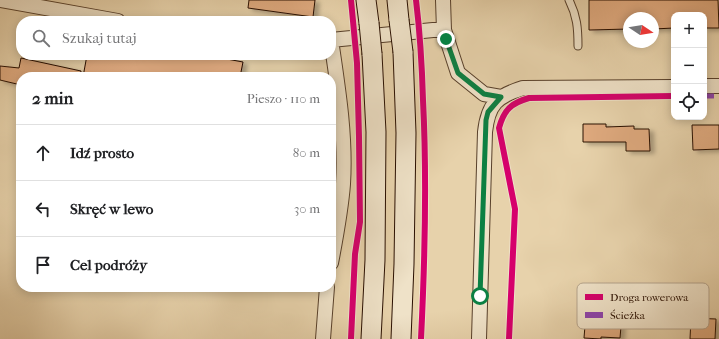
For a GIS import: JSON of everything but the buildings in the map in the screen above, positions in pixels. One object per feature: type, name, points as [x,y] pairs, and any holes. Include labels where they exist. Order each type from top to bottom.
[{"type":"main road","points":[[366,0],[372,54],[376,132],[375,260],[371,339]]},
{"type":"main road","points":[[397,0],[402,52],[406,133],[401,339]]},
{"type":"street","points":[[1,0],[90,16]]},
{"type":"street","points":[[443,0],[444,30],[458,73],[484,94],[501,97]]},
{"type":"street","points":[[336,40],[444,30]]},
{"type":"street","points":[[333,60],[335,72]]},
{"type":"street","points":[[336,81],[343,153],[343,183],[336,235]]},
{"type":"street","points":[[707,86],[719,86]]},
{"type":"street","points":[[479,339],[485,132],[488,112],[501,97],[523,88],[671,87]]},
{"type":"street","points":[[323,339],[327,292]]},
{"type":"lane","points":[[569,0],[574,10],[577,22],[578,46]]},
{"type":"marked path","points":[[707,96],[719,96]]},
{"type":"cycle path","points":[[351,0],[357,63],[360,222],[355,254],[351,339]]},
{"type":"cycle path","points":[[416,0],[419,25],[425,159],[421,339]]},
{"type":"cycle path","points":[[509,339],[515,209],[499,128],[503,116],[509,108],[517,102],[529,98],[671,96]]},
{"type":"route","points":[[446,39],[458,73],[484,94],[501,97],[488,112],[486,120],[480,296]]}]
